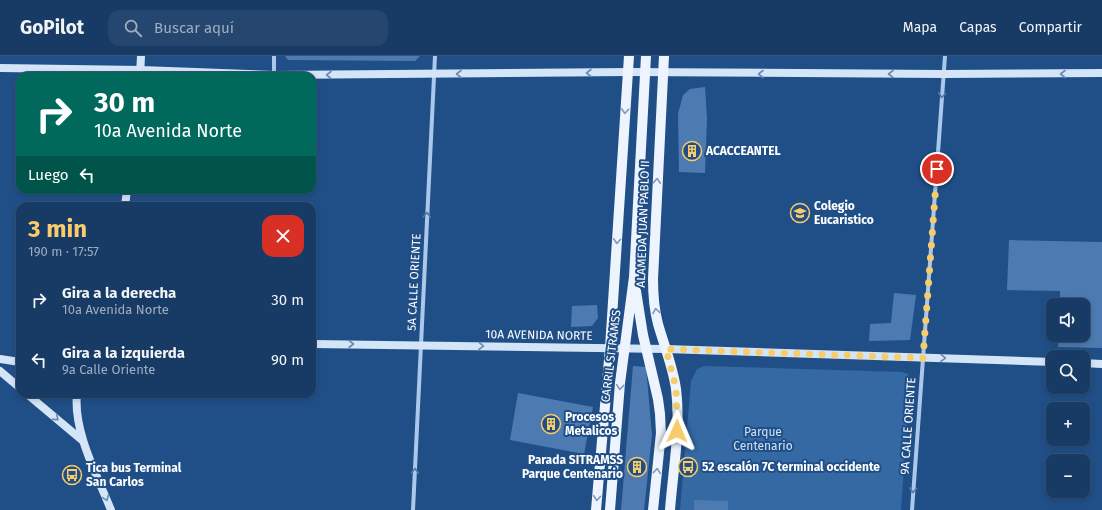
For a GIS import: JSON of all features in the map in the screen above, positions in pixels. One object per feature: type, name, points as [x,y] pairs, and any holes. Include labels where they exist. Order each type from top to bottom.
[{"type":"main road","name":"ALAMEDA JUAN PABLO II","points":[[596,510],[610,348],[629,56]]},
{"type":"main road","name":"CARRIL SITRAMSS","points":[[610,510],[620,384],[634,277],[646,56]]},
{"type":"main road","name":"ALAMEDA JUAN PABLO II","points":[[664,56],[653,279],[655,309],[676,388],[678,408],[670,510]]},
{"type":"main road","name":"CARRIL SITRAMSS","points":[[634,277],[658,399],[661,433],[653,510]]},
{"type":"street","points":[[140,72],[141,56]]},
{"type":"street","points":[[274,56],[274,72]]},
{"type":"street","name":"5A CALLE ORIENTE","points":[[413,510],[435,56]]},
{"type":"street","name":"9A CALLE ORIENTE","points":[[912,510],[945,56]]},
{"type":"street","points":[[0,68],[112,72]]},
{"type":"street","points":[[316,75],[628,72],[944,74],[1102,73]]},
{"type":"street","name":"10A AVENIDA NORTE","points":[[316,344],[420,344],[647,348],[1046,362]]},
{"type":"street","points":[[0,359],[16,361]]},
{"type":"street","points":[[1090,363],[1102,364]]},
{"type":"street","points":[[0,371],[16,385]]},
{"type":"street","points":[[32,398],[84,441]]},
{"type":"street","points":[[77,398],[77,420],[111,510]]},
{"type":"green space","name":"Parque Centenario","points":[[704,366],[902,372],[908,374],[910,382],[901,510],[680,510],[691,381],[697,369]]},
{"type":"building","points":[[285,56],[420,56],[415,61],[288,60]]},
{"type":"building","points":[[705,87],[707,119],[705,173],[679,172],[678,114],[683,95],[690,89]]},
{"type":"building","points":[[1009,240],[1102,242],[1102,348],[1058,347],[1058,342],[1090,342],[1090,298],[1060,298],[1060,291],[1007,290]]},
{"type":"building","points":[[894,293],[916,295],[910,340],[869,341],[870,324],[891,323]]},
{"type":"building","points":[[597,305],[598,318],[592,326],[571,327],[572,306]]},
{"type":"building","name":"Parada SITRAMSS Parque Centenario","points":[[633,366],[646,367],[652,435],[644,510],[621,510]]},
{"type":"building","name":"Procesos Metalicos","points":[[518,393],[593,407],[584,454],[510,440]]},
{"type":"building","points":[[694,500],[728,501],[728,510],[694,510]]},
{"type":"place","name":"ACACCEANTEL","points":[[692,151]]},
{"type":"place","name":"Colegio Eucaristico","points":[[800,213]]},
{"type":"place","name":"Procesos Metalicos","points":[[551,424]]},
{"type":"place","name":"Parada SITRAMSS Parque Centenario","points":[[637,467]]},
{"type":"place","name":"52 escalón 7C terminal occidente","points":[[688,467]]},
{"type":"place","name":"Tica bus Terminal San Carlos","points":[[72,475]]},
{"type":"route","points":[[677,431],[678,408],[676,388],[666,349],[923,358],[937,169]]}]
